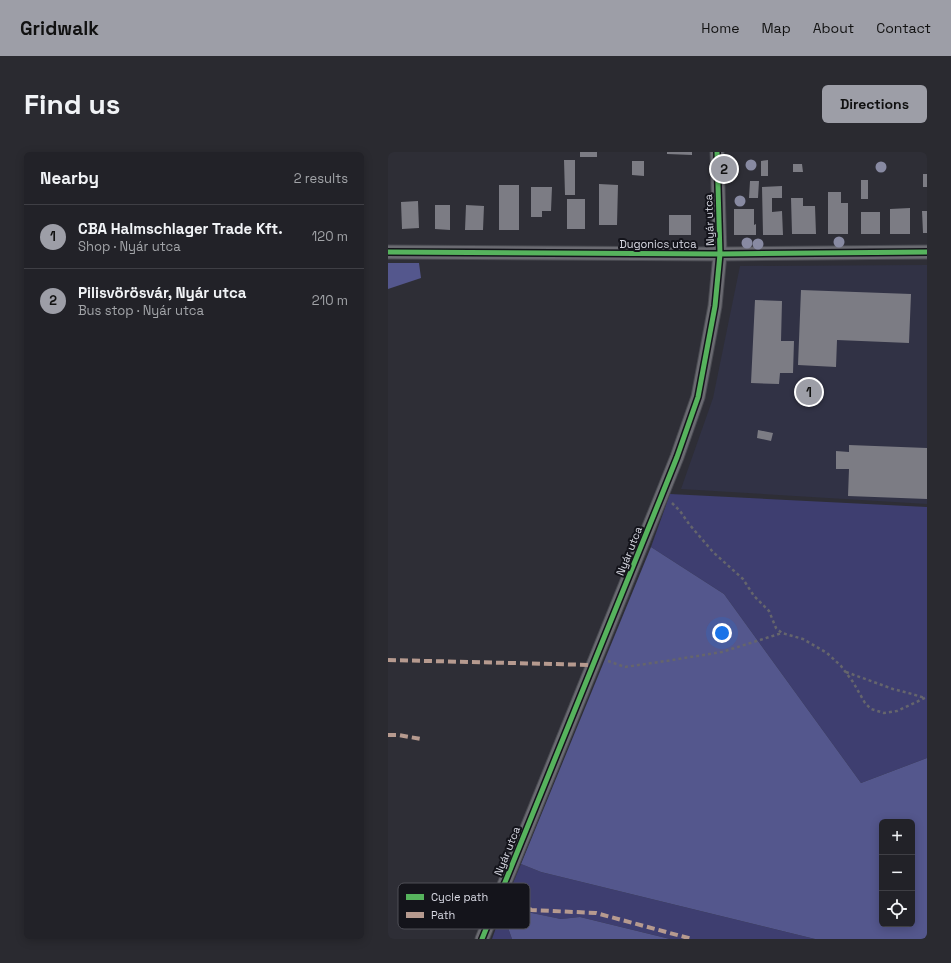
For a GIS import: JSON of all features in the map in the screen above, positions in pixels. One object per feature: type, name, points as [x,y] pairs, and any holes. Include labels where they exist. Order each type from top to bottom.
[{"type":"street","name":"Nyár utca","points":[[505,883],[661,498],[698,397],[715,306],[720,254],[717,152]]},
{"type":"street","name":"Dugonics utca","points":[[388,252],[720,254],[927,252]]},
{"type":"street","name":"Nyár utca","points":[[482,939],[486,929]]},
{"type":"path","points":[[661,498],[671,502],[713,552],[742,579],[754,596],[769,611],[776,628],[782,633],[803,639],[827,653],[846,672],[865,703],[871,709],[884,713],[897,711],[926,698]]},
{"type":"path","points":[[597,657],[625,667],[722,652],[782,633]]},
{"type":"path","points":[[846,672],[893,690],[926,698]]},
{"type":"shaded area","points":[[388,263],[419,263],[421,278],[388,289]]},
{"type":"shaded area","points":[[927,265],[927,504],[681,489],[713,398],[740,266]]},
{"type":"shaded area","points":[[670,494],[927,507],[927,758],[861,783],[724,594],[651,547]]},
{"type":"shaded area","points":[[651,547],[724,594],[861,783],[927,758],[927,939],[815,939],[541,872],[521,864]]},
{"type":"shaded area","points":[[521,864],[541,872],[815,939],[670,939],[580,917],[561,919],[530,913],[530,883],[513,883]]},
{"type":"shaded area","points":[[530,913],[561,919],[580,917],[670,939],[512,939],[508,929],[530,929]]},
{"type":"shaded area","points":[[496,929],[508,929],[512,939],[492,939]]},
{"type":"building","points":[[580,152],[597,152],[597,157],[580,157]]},
{"type":"building","points":[[667,152],[692,152],[692,155],[667,154]]},
{"type":"building","points":[[564,160],[575,160],[575,195],[565,195]]},
{"type":"building","points":[[768,160],[768,176],[761,176],[761,161]]},
{"type":"building","points":[[632,161],[644,161],[644,176],[632,175]]},
{"type":"building","points":[[793,164],[802,164],[803,172],[793,172]]},
{"type":"building","points":[[923,174],[927,174],[927,187],[923,187]]},
{"type":"building","points":[[861,180],[868,180],[868,199],[861,199]]},
{"type":"building","points":[[750,181],[759,181],[758,198],[749,198]]},
{"type":"building","points":[[599,184],[618,185],[617,225],[599,225]]},
{"type":"building","points":[[499,185],[519,185],[519,230],[499,230]]},
{"type":"building","points":[[782,186],[782,198],[772,198],[772,212],[782,211],[783,235],[763,235],[762,187]]},
{"type":"building","points":[[531,187],[552,187],[551,211],[542,211],[542,217],[531,217]]},
{"type":"building","points":[[828,192],[841,192],[841,203],[848,203],[848,234],[828,234]]},
{"type":"building","points":[[791,198],[803,198],[803,206],[815,206],[816,234],[792,234]]},
{"type":"building","points":[[567,199],[585,199],[585,229],[567,229]]},
{"type":"building","points":[[418,201],[419,228],[402,229],[401,202]]},
{"type":"building","points":[[435,205],[450,205],[450,230],[435,229]]},
{"type":"building","points":[[466,205],[484,206],[483,230],[465,230]]},
{"type":"building","points":[[910,208],[910,234],[890,234],[890,209]]},
{"type":"building","points":[[734,209],[754,209],[754,225],[756,224],[756,235],[734,235]]},
{"type":"building","points":[[922,211],[927,211],[927,233],[923,233]]},
{"type":"building","points":[[861,212],[880,212],[880,234],[861,234]]},
{"type":"building","points":[[669,215],[691,215],[691,235],[669,235]]},
{"type":"building","points":[[801,290],[911,294],[909,343],[837,340],[836,367],[798,365]]},
{"type":"building","points":[[755,300],[782,301],[781,341],[794,341],[793,373],[780,373],[779,384],[751,383]]},
{"type":"building","points":[[758,430],[773,433],[771,441],[757,438]]},
{"type":"building","points":[[849,445],[927,448],[927,499],[848,496],[849,469],[836,469],[836,451],[849,452]]},
{"type":"marked path","points":[[388,660],[593,665]]},
{"type":"marked path","points":[[388,735],[398,735],[421,739]]},
{"type":"marked path","points":[[530,909],[596,913],[692,939]]},
{"type":"cycle path","points":[[505,883],[677,457],[698,397],[715,306],[720,254],[717,152]]},
{"type":"cycle path","points":[[388,252],[720,254],[927,252]]},
{"type":"cycle path","points":[[482,939],[486,929]]},
{"type":"place","name":"Pilisvörösvár, Nyár utca","points":[[724,169]]},
{"type":"place","name":"CBA Halmschlager Trade Kft.","points":[[809,392]]}]
